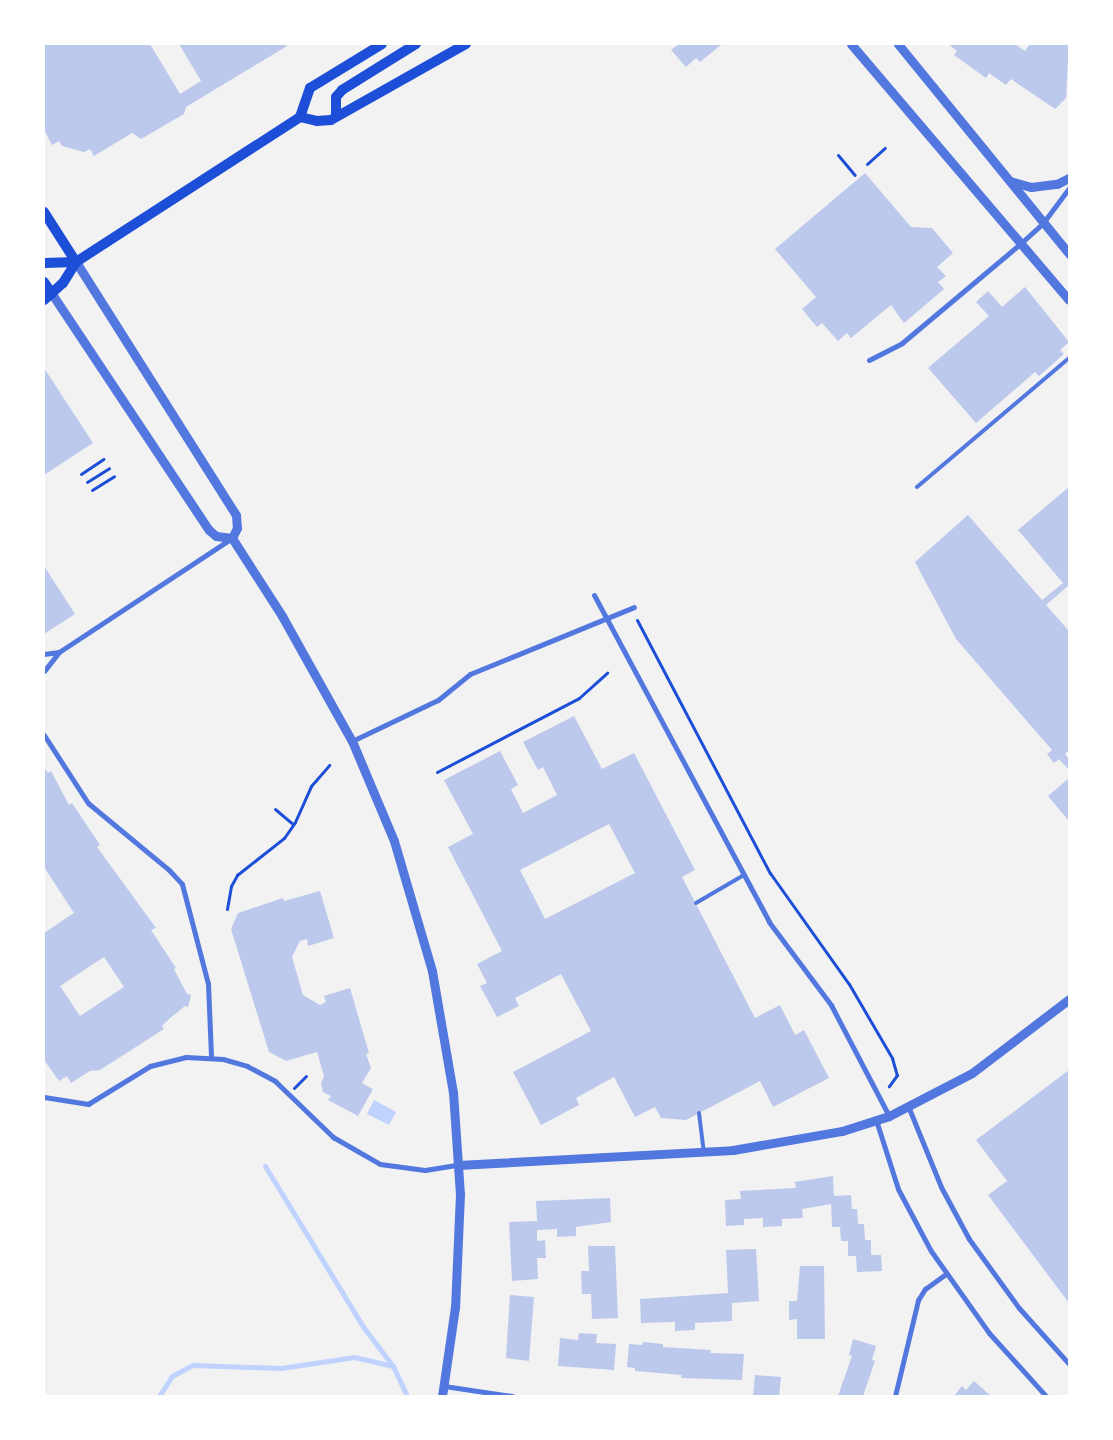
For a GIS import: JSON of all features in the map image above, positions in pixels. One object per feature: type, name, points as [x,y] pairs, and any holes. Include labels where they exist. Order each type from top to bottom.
[{"type":"main road","points":[[300,117],[303,101],[310,88],[382,44]]},
{"type":"main road","points":[[336,116],[336,97],[342,90],[416,44]]},
{"type":"main road","points":[[48,297],[68,276],[76,262],[300,117],[321,121],[336,116],[466,44]]},
{"type":"main road","points":[[44,212],[76,262]]},
{"type":"main road","points":[[44,263],[76,262]]},
{"type":"main road","points":[[44,282],[48,297]]},
{"type":"street","points":[[850,44],[1069,300]]},
{"type":"street","points":[[898,44],[1069,254]]},
{"type":"street","points":[[1006,178],[1031,187],[1057,184],[1069,178]]},
{"type":"street","points":[[869,360],[902,343],[1020,243],[1043,223],[1069,188]]},
{"type":"street","points":[[44,671],[59,652],[232,538],[237,528],[236,515],[76,262]]},
{"type":"street","points":[[48,297],[209,530],[232,538],[282,616],[352,741],[394,840],[426,945],[449,1062],[458,1165],[456,1288],[442,1396]]},
{"type":"street","points":[[594,595],[769,922],[831,1005],[889,1116]]},
{"type":"street","points":[[352,741],[438,700],[470,674],[634,607]]},
{"type":"street","points":[[44,654],[59,652]]},
{"type":"street","points":[[44,735],[88,803],[169,870],[182,884],[208,984],[211,1057]]},
{"type":"street","points":[[44,1098],[88,1104],[150,1066],[180,1058],[211,1057],[247,1066],[275,1081],[333,1137],[380,1164],[425,1170],[458,1165],[704,1152],[801,1140],[889,1116],[979,1068],[1069,999]]},
{"type":"street","points":[[908,1106],[942,1187],[969,1239],[1029,1320],[1069,1364]]},
{"type":"street","points":[[876,1120],[906,1207],[946,1274],[989,1333],[1046,1396]]},
{"type":"street","points":[[895,1396],[918,1300],[925,1289],[946,1274]]},
{"type":"street","points":[[444,1386],[512,1396]]},
{"type":"lane","points":[[916,487],[1069,358]]},
{"type":"lane","points":[[696,903],[744,875]]},
{"type":"lane","points":[[699,1113],[704,1152]]},
{"type":"path","points":[[867,164],[886,148]]},
{"type":"path","points":[[838,155],[855,175]]},
{"type":"path","points":[[81,474],[103,459]]},
{"type":"path","points":[[87,482],[109,468]]},
{"type":"path","points":[[92,490],[114,476]]},
{"type":"path","points":[[637,620],[770,873],[849,984],[892,1058],[897,1075],[889,1086]]},
{"type":"path","points":[[437,772],[579,698],[607,673]]},
{"type":"path","points":[[227,909],[231,886],[237,875],[276,846],[293,824],[311,786],[329,765]]},
{"type":"path","points":[[275,809],[293,824]]},
{"type":"path","points":[[289,1094],[306,1076]]},
{"type":"water","points":[[374,1100],[396,1112],[389,1125],[367,1114]]},
{"type":"building","points":[[44,44],[150,44],[180,94],[201,81],[179,44],[285,44],[287,46],[186,107],[184,114],[141,139],[132,133],[94,156],[90,149],[84,152],[62,146],[59,141],[52,145],[44,130]]},
{"type":"building","points":[[679,44],[722,44],[700,62],[696,58],[686,67],[671,50]]},
{"type":"building","points":[[948,44],[1015,44],[1025,51],[1030,44],[1069,44],[1066,98],[1055,109],[1011,79],[1006,85],[989,73],[986,78],[954,55],[957,51]]},
{"type":"building","points":[[865,173],[911,227],[932,228],[953,253],[937,267],[946,276],[938,282],[944,289],[904,323],[891,305],[851,338],[847,333],[838,341],[822,323],[817,327],[802,309],[816,297],[775,249]]},
{"type":"building","points":[[1025,287],[1069,342],[1060,350],[1064,354],[1039,376],[1035,372],[976,423],[928,368],[989,316],[976,302],[988,291],[1002,307]]},
{"type":"building","points":[[44,368],[93,443],[44,475]]},
{"type":"building","points":[[1069,487],[1069,585],[1046,605],[1069,631],[1069,750],[1065,754],[1069,759],[1069,770],[1059,759],[1054,763],[1047,754],[1052,750],[956,639],[915,562],[968,515],[1042,600],[1063,583],[1018,530]]},
{"type":"building","points":[[44,566],[75,614],[44,634]]},
{"type":"building","points":[[574,716],[602,769],[634,753],[695,870],[682,877],[755,1018],[780,1005],[795,1035],[804,1030],[829,1078],[773,1107],[760,1081],[686,1120],[661,1118],[655,1107],[635,1117],[614,1077],[576,1098],[579,1105],[541,1125],[513,1072],[591,1031],[561,974],[515,998],[519,1006],[497,1017],[480,986],[487,983],[477,964],[502,951],[448,847],[473,834],[444,780],[500,751],[518,785],[511,789],[523,813],[557,795],[543,767],[538,770],[523,742]],"holes":[[[609,824],[635,873],[545,919],[520,870]]]},
{"type":"building","points":[[44,767],[48,773],[51,771],[69,805],[72,803],[100,845],[97,847],[156,928],[151,930],[176,968],[174,969],[187,994],[191,995],[188,1007],[185,1006],[169,1019],[162,1026],[164,1029],[100,1070],[90,1071],[71,1083],[67,1076],[59,1081],[44,1060],[44,933],[74,913],[44,867]],"holes":[[[104,957],[124,987],[80,1016],[60,986]]]},
{"type":"building","points":[[1069,778],[1069,821],[1048,796]]},
{"type":"building","points":[[320,891],[334,938],[308,946],[307,939],[300,941],[292,957],[303,995],[320,1005],[326,1002],[324,996],[350,988],[369,1053],[366,1054],[371,1068],[362,1083],[373,1089],[358,1116],[328,1100],[331,1096],[323,1092],[321,1083],[324,1076],[317,1052],[286,1061],[269,1052],[231,929],[238,913],[283,898],[284,901]]},
{"type":"building","points":[[1069,1070],[1069,1303],[988,1195],[1007,1181],[976,1140]]},
{"type":"building","points":[[833,1176],[834,1196],[851,1195],[852,1209],[857,1209],[858,1224],[864,1224],[865,1240],[871,1240],[871,1255],[881,1255],[882,1271],[857,1272],[856,1256],[848,1256],[848,1241],[841,1241],[840,1227],[832,1227],[831,1204],[802,1209],[803,1218],[782,1219],[782,1226],[763,1227],[763,1218],[744,1219],[744,1225],[726,1226],[725,1200],[741,1199],[740,1191],[796,1188],[795,1182]]},
{"type":"building","points":[[610,1198],[611,1222],[576,1227],[576,1236],[557,1237],[557,1229],[537,1230],[537,1241],[545,1240],[546,1258],[537,1258],[538,1279],[512,1281],[509,1222],[537,1221],[536,1201]]},
{"type":"building","points":[[588,1246],[615,1246],[618,1318],[592,1319],[591,1294],[582,1294],[581,1271],[589,1271]]},
{"type":"building","points":[[756,1249],[759,1301],[732,1303],[732,1321],[695,1323],[695,1330],[675,1331],[675,1322],[641,1323],[640,1299],[728,1293],[726,1250]]},
{"type":"building","points":[[800,1266],[824,1266],[825,1339],[797,1339],[797,1319],[789,1320],[789,1301],[797,1301]]},
{"type":"building","points":[[510,1295],[534,1297],[529,1361],[506,1358]]},
{"type":"building","points":[[579,1333],[597,1334],[596,1343],[616,1344],[614,1370],[558,1366],[560,1338],[578,1340]]},
{"type":"building","points":[[853,1339],[876,1346],[872,1360],[875,1361],[863,1396],[838,1396],[852,1356],[849,1355]]},
{"type":"building","points":[[643,1342],[663,1344],[663,1347],[711,1350],[710,1353],[744,1354],[742,1380],[681,1378],[682,1375],[635,1371],[635,1368],[627,1367],[629,1344],[642,1345]]},
{"type":"building","points":[[755,1375],[781,1377],[779,1396],[753,1396]]},
{"type":"building","points":[[974,1381],[991,1396],[954,1396],[962,1386],[966,1390]]},
{"type":"waterway","points":[[265,1166],[364,1328],[393,1366],[407,1396]]},
{"type":"waterway","points":[[159,1396],[172,1376],[193,1365],[281,1368],[354,1357],[393,1366]]}]
